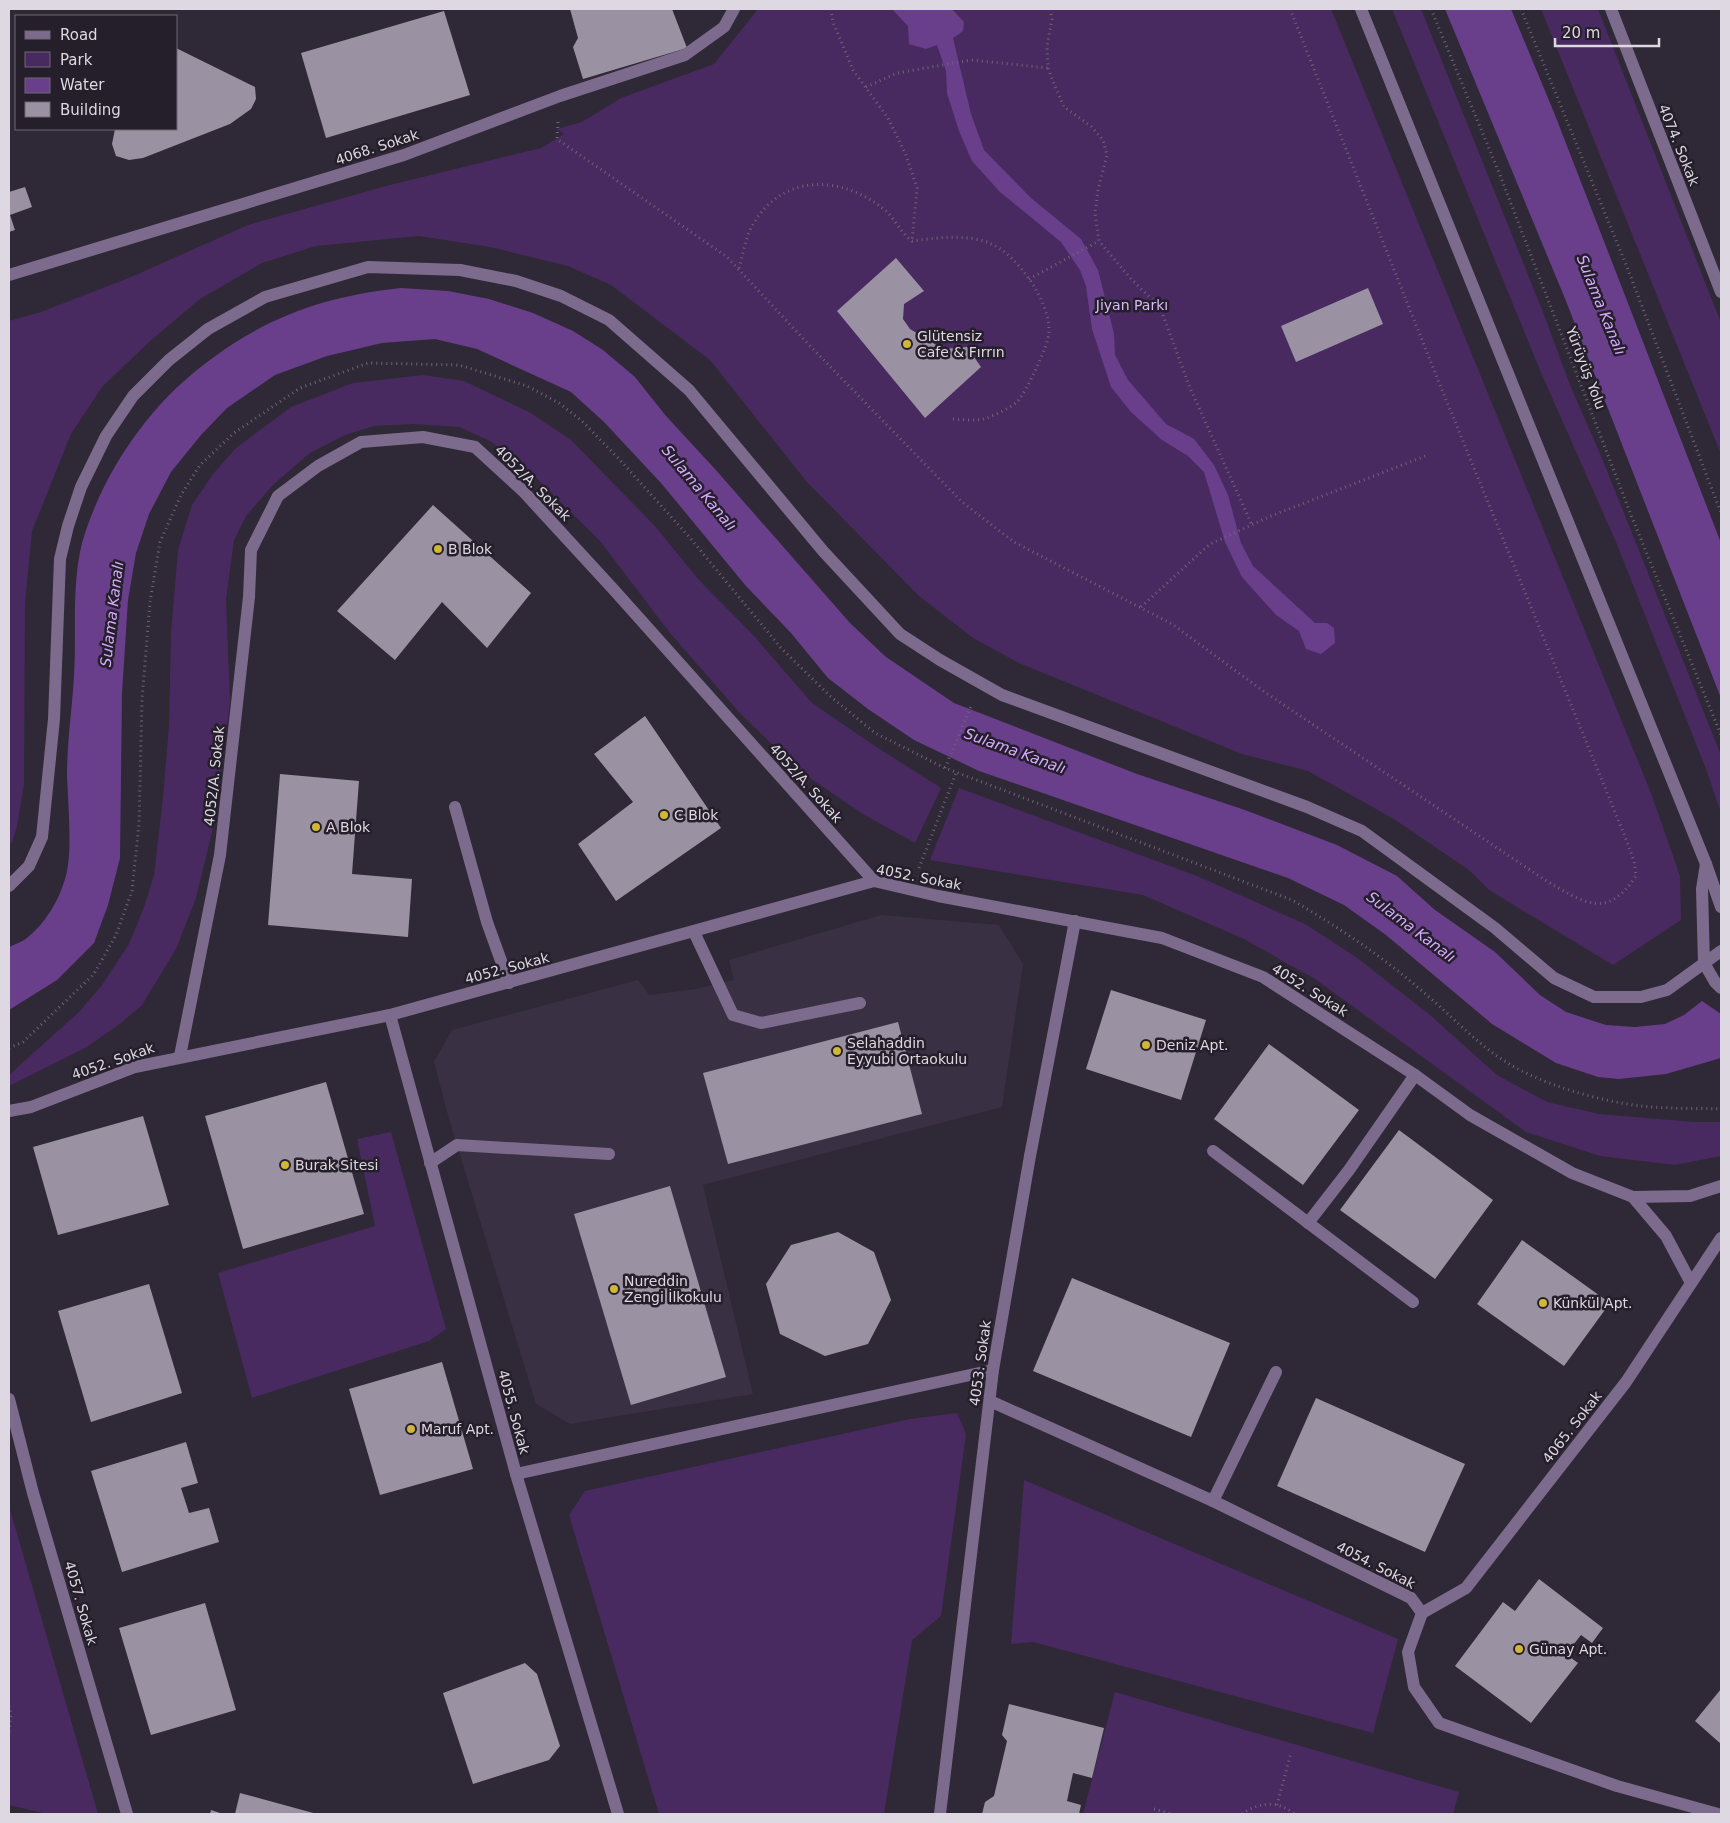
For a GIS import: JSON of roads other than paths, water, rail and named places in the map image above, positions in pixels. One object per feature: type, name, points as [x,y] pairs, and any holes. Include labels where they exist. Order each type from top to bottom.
[{"type":"street","name":"4068. Sokak","points":[[9,275],[404,155],[560,96],[685,55],[724,27],[734,9]]},
{"type":"street","points":[[1361,9],[1706,864],[1721,907]]},
{"type":"street","name":"4074. Sokak","points":[[1611,9],[1721,292]]},
{"type":"street","points":[[9,886],[29,866],[42,837],[54,720],[60,559],[68,526],[82,487],[106,436],[133,396],[169,360],[208,328],[265,297],[368,267],[460,270],[516,281],[561,296],[609,320],[689,390],[823,551],[900,634],[940,660],[1002,694],[1307,807],[1362,831],[1495,928],[1554,978],[1594,997],[1641,997],[1667,990],[1721,951]]},
{"type":"street","name":"4052/A. Sokak","points":[[180,1056],[220,855],[248,606],[251,550],[278,496],[318,466],[361,442],[424,437],[475,447],[523,491],[608,583],[874,881]]},
{"type":"street","points":[[455,807],[487,922],[509,983]]},
{"type":"street","points":[[1706,864],[1702,888],[1704,963],[1715,982],[1721,988]]},
{"type":"street","name":"4052. Sokak","points":[[9,1111],[31,1107],[135,1067],[180,1056],[390,1016],[874,881],[910,890],[1162,938],[1263,977],[1415,1075],[1470,1115],[1572,1173],[1633,1197],[1690,1196],[1721,1186]]},
{"type":"street","name":"4053. Sokak","points":[[940,1814],[993,1370],[1030,1156],[1075,921]]},
{"type":"street","points":[[694,932],[733,1015],[761,1023],[860,1003]]},
{"type":"street","name":"4055. Sokak","points":[[390,1016],[516,1474],[618,1814]]},
{"type":"street","points":[[1308,1223],[1349,1170],[1415,1075]]},
{"type":"street","points":[[430,1163],[457,1145],[609,1154]]},
{"type":"street","points":[[1213,1151],[1413,1302]]},
{"type":"street","points":[[1633,1197],[1666,1236],[1691,1283]]},
{"type":"street","name":"4065. Sokak","points":[[1422,1613],[1466,1588],[1626,1382],[1721,1238]]},
{"type":"street","points":[[516,1474],[993,1370]]},
{"type":"street","points":[[1213,1501],[1276,1372]]},
{"type":"street","name":"4057. Sokak","points":[[9,1399],[33,1493],[127,1814]]},
{"type":"street","name":"4054. Sokak","points":[[990,1401],[1213,1501],[1411,1598],[1422,1613]]},
{"type":"street","points":[[1422,1613],[1408,1652],[1414,1687],[1439,1723],[1618,1786],[1718,1814]]},
{"type":"water","points":[[892,9],[952,9],[964,22],[963,31],[953,38],[971,114],[984,150],[1031,198],[1081,239],[1098,270],[1114,334],[1115,355],[1128,380],[1166,424],[1194,439],[1214,465],[1228,495],[1241,543],[1253,566],[1315,623],[1327,623],[1334,628],[1335,643],[1321,654],[1306,649],[1299,631],[1276,615],[1242,577],[1225,542],[1204,472],[1188,456],[1162,440],[1131,412],[1111,387],[1092,329],[1086,286],[1080,270],[1061,242],[1000,192],[972,161],[959,131],[947,93],[946,71],[937,45],[926,49],[909,44],[908,26]]},
{"type":"water","name":"Sulama Kanalı","points":[[1445,9],[1511,9],[1555,115],[1721,543],[1721,698],[1566,301]]},
{"type":"water","name":"Sulama Kanalı","points":[[401,288],[448,291],[489,299],[533,313],[573,331],[603,350],[635,377],[666,416],[850,623],[886,657],[954,703],[1137,774],[1242,809],[1337,845],[1397,876],[1435,910],[1495,952],[1540,995],[1566,1012],[1606,1025],[1635,1027],[1665,1024],[1684,1015],[1702,1001],[1721,1014],[1721,1058],[1666,1074],[1619,1079],[1598,1077],[1556,1063],[1492,1024],[1386,935],[1344,905],[1288,878],[979,771],[914,740],[868,709],[828,678],[791,633],[746,586],[661,483],[604,422],[571,392],[477,349],[435,339],[382,343],[327,356],[275,375],[227,408],[201,435],[171,472],[149,514],[136,553],[128,600],[122,693],[120,858],[108,905],[94,943],[57,980],[9,1010],[9,947],[26,939],[41,924],[53,907],[67,871],[69,837],[67,763],[75,658],[76,584],[81,548],[86,530],[106,483],[132,439],[148,419],[183,382],[225,349],[271,322],[296,312],[346,297]]},
{"type":"place","name":"Glütensiz Cafe & Fırrın","points":[[907,344]]},
{"type":"place","name":"B Blok","points":[[438,549]]},
{"type":"place","name":"C Blok","points":[[664,815]]},
{"type":"place","name":"A Blok","points":[[316,827]]},
{"type":"place","name":"Deniz Apt.","points":[[1146,1045]]},
{"type":"place","name":"Selahaddin Eyyubi Ortaokulu","points":[[837,1051]]},
{"type":"place","name":"Burak Sitesi","points":[[285,1165]]},
{"type":"place","name":"Nureddin Zengi İlkokulu","points":[[614,1289]]},
{"type":"place","name":"Künkül Apt.","points":[[1543,1303]]},
{"type":"place","name":"Maruf Apt.","points":[[411,1429]]},
{"type":"place","name":"Günay Apt.","points":[[1519,1649]]},
{"type":"park label","name":"Jiyan Parkı","points":[[1132,305]]}]
